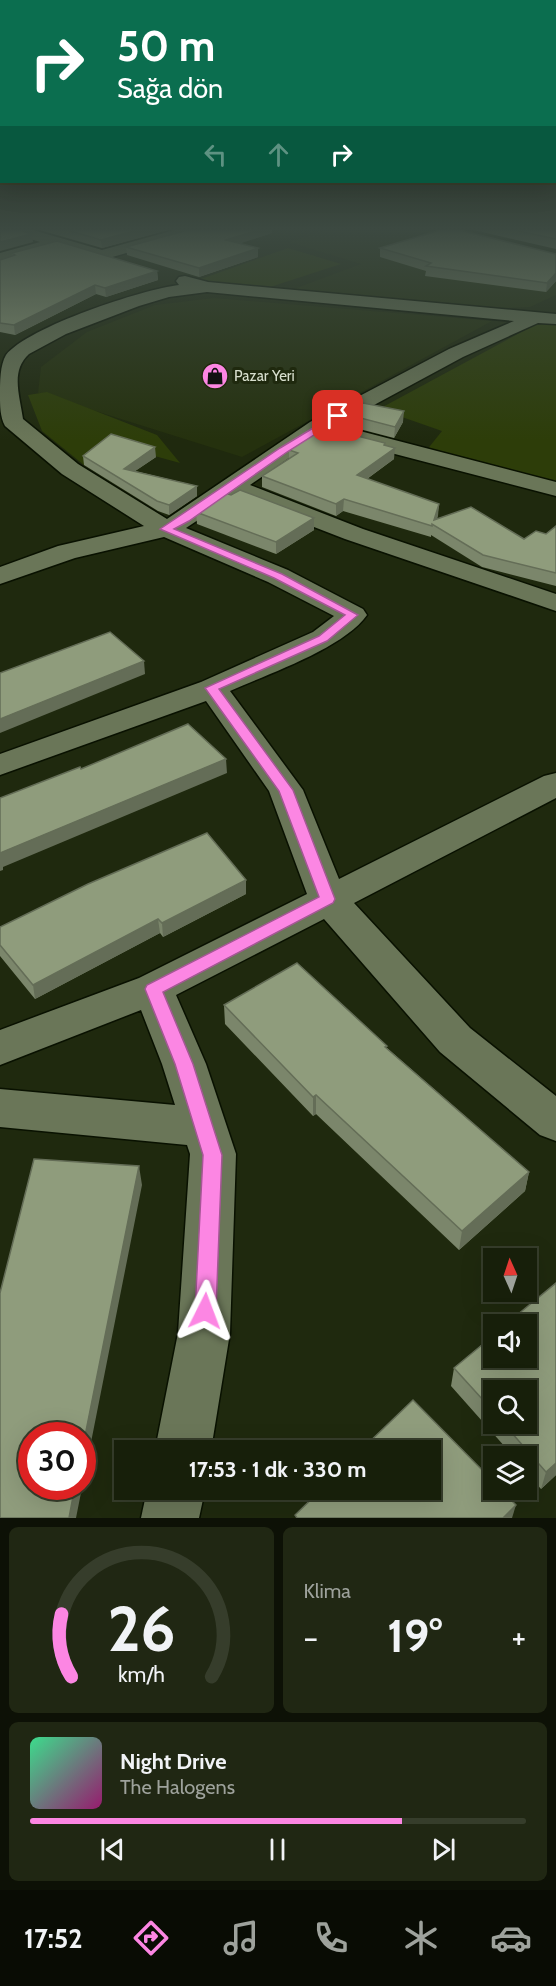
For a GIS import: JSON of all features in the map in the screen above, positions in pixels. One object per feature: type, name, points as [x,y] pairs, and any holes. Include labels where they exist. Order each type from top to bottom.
[{"type":"street","points":[[0,765],[212,688],[323,638],[353,615],[278,576],[166,529],[70,469],[6,421],[6,356],[66,327],[146,299]]},
{"type":"street","points":[[326,299],[556,320]]},
{"type":"street","points":[[0,576],[67,552],[166,529],[185,519],[318,427],[456,352],[536,318],[556,307]]},
{"type":"street","points":[[318,427],[556,489]]},
{"type":"street","points":[[231,486],[354,534],[556,603]]},
{"type":"street","points":[[212,688],[286,790],[328,899],[455,1041],[556,1122]]},
{"type":"street","points":[[0,1048],[153,989],[556,784]]},
{"type":"street","points":[[153,989],[184,1064],[213,1155],[204,1333],[185,1440]]},
{"type":"street","points":[[0,1108],[204,1127]]},
{"type":"street","points":[[170,1518],[174,1500]]},
{"type":"shaded area","name":"Pazar Yeri","points":[[224,299],[492,321],[242,457],[38,393],[41,367],[87,332],[155,305]]},
{"type":"shaded area","points":[[394,299],[548,299],[530,307],[501,308]]},
{"type":"shaded area","points":[[540,322],[556,325],[556,484],[426,451],[442,431],[379,409]]},
{"type":"shaded area","points":[[47,392],[157,435],[180,463],[111,444],[84,465],[42,431],[28,395]]},
{"type":"building","points":[[0,299],[67,299],[14,325],[0,323]]},
{"type":"building","points":[[363,403],[404,411],[395,427],[345,414]]},
{"type":"building","points":[[321,428],[385,443],[384,445],[395,448],[357,475],[439,504],[434,520],[471,507],[524,539],[536,531],[546,534],[556,526],[556,573],[483,555],[432,524],[432,526],[344,499],[336,504],[262,476],[298,453],[289,450]]},
{"type":"building","points":[[111,434],[155,447],[124,469],[197,486],[169,505],[157,501],[83,456]]},
{"type":"building","points":[[240,490],[314,518],[276,542],[196,512],[225,493],[231,495]]},
{"type":"building","points":[[110,632],[144,661],[0,719],[0,673]]},
{"type":"building","points":[[188,724],[226,759],[0,853],[0,798],[80,767],[81,769]]},
{"type":"building","points":[[207,833],[246,880],[162,923],[158,919],[33,985],[0,945],[0,927],[88,884]]},
{"type":"building","points":[[297,963],[387,1046],[385,1047],[529,1172],[462,1231],[316,1095],[313,1097],[224,1005]]},
{"type":"building","points":[[34,1159],[139,1166],[88,1422],[18,1422],[18,1500],[72,1500],[69,1518],[0,1518],[0,1293]]},
{"type":"building","points":[[556,1283],[556,1463],[546,1472],[537,1462],[537,1446],[523,1446],[513,1434],[537,1434],[537,1380],[483,1380],[483,1400],[454,1368],[483,1344],[483,1368],[537,1368],[537,1314],[518,1314],[533,1302],[537,1302],[537,1299]]},
{"type":"building","points":[[413,1400],[483,1471],[483,1500],[511,1500],[516,1505],[503,1518],[297,1518],[295,1515],[311,1500],[441,1500],[441,1440],[371,1440]]},
{"type":"place","name":"Pazar Yeri","points":[[215,376]]},
{"type":"route","points":[[205,1311],[213,1155],[184,1064],[153,989],[328,899],[286,790],[212,688],[323,638],[353,615],[278,576],[166,529],[185,519],[222,491],[338,416]]}]
